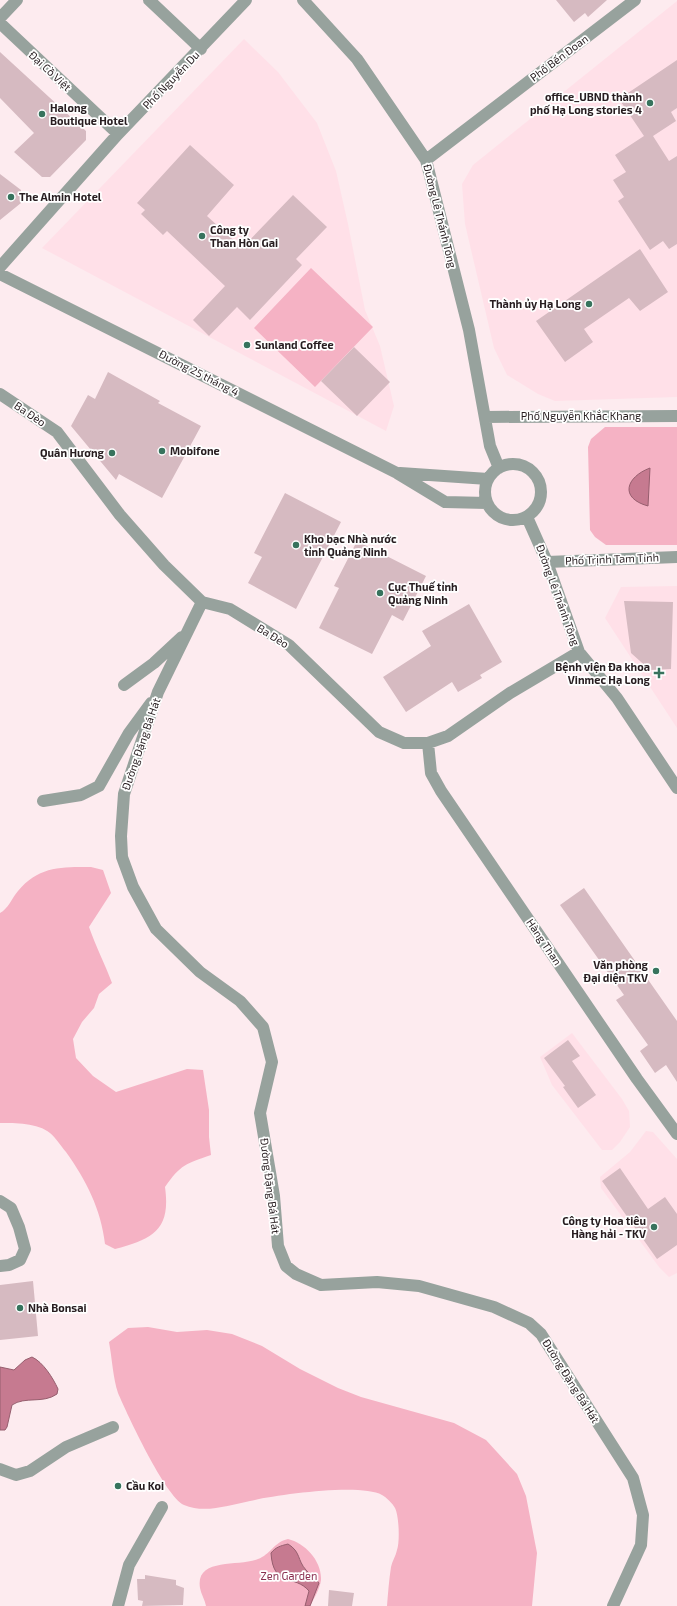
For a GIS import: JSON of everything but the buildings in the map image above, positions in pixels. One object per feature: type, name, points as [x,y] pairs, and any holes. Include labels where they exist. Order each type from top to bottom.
[{"type":"street","points":[[0,18],[17,0]]},
{"type":"street","points":[[149,0],[201,49]]},
{"type":"street","name":"Phố Nguyễn Du","points":[[0,267],[118,134],[201,49],[246,0]]},
{"type":"street","name":"Đường Lê Thánh Tông","points":[[303,0],[357,59],[426,160],[469,330],[490,446],[499,468]]},
{"type":"street","name":"Phố Bến Đoan","points":[[426,160],[635,0]]},
{"type":"street","name":"Đại Cồ Việt","points":[[0,23],[118,134]]},
{"type":"street","name":"Đường 25 tháng 4","points":[[0,274],[397,473],[445,502],[487,503]]},
{"type":"street","name":"Ba Đèo","points":[[0,394],[57,432],[120,515],[164,565],[202,602],[230,609],[289,645],[379,732],[404,743],[428,743],[448,736],[510,693],[579,652]]},
{"type":"street","name":"Phố Nguyễn Khắc Khang","points":[[485,417],[677,416]]},
{"type":"street","points":[[514,464],[522,466],[530,469],[538,478],[542,490],[541,498],[539,505],[528,517],[512,521],[504,519],[491,510],[485,495],[488,480],[499,468],[514,464]]},
{"type":"street","name":"Đường 25 tháng 4","points":[[397,473],[488,480]]},
{"type":"street","name":"Đường Lê Thánh Tông","points":[[528,517],[547,562],[579,652],[617,698],[677,788]]},
{"type":"street","name":"Phố Trịnh Tam Tỉnh","points":[[547,562],[677,557]]},
{"type":"street","name":"Đường Đặng Bá Hát","points":[[202,602],[158,692],[124,794],[121,836],[122,857],[133,887],[156,929],[200,972],[240,1001],[263,1027],[272,1062],[260,1113],[274,1196],[278,1246],[286,1266],[296,1274],[321,1285],[377,1282],[419,1286],[494,1307],[529,1323],[541,1334],[633,1478],[643,1515],[641,1545],[613,1606]]},
{"type":"street","points":[[124,685],[154,662],[186,634]]},
{"type":"street","points":[[43,801],[81,795],[99,786],[129,733],[158,692]]},
{"type":"street","name":"Hàng Than","points":[[428,743],[431,773],[441,791],[637,1079],[677,1134]]},
{"type":"street","points":[[0,1201],[11,1208],[20,1227],[25,1249],[20,1260],[8,1265],[0,1266]]},
{"type":"street","points":[[0,1469],[16,1475],[30,1471],[66,1447],[113,1427]]},
{"type":"street","points":[[118,1606],[129,1565],[162,1507]]},
{"type":"shaded area","points":[[677,1],[677,397],[555,401],[538,394],[507,375],[494,348],[465,224],[462,184],[473,165]]},
{"type":"shaded area","name":"Công ty Than Hòn Gai","points":[[244,39],[278,72],[317,123],[336,171],[365,310],[380,346],[394,406],[386,431],[42,248]]},
{"type":"shaded area","points":[[650,468],[648,506],[633,498],[629,487],[635,477]]},
{"type":"shaded area","name":"Bệnh viện Đa khoa Vinmec Hạ Long","points":[[677,586],[677,728],[605,618],[621,587]]},
{"type":"shaded area","points":[[572,1033],[622,1099],[629,1111],[630,1127],[620,1142],[612,1150],[602,1150],[552,1085],[540,1057]]},
{"type":"shaded area","name":"Công ty Hoa tiêu Hàng hải - TKV","points":[[646,1131],[653,1132],[677,1159],[677,1273],[669,1277],[659,1267],[601,1188],[600,1177],[630,1152]]},
{"type":"shaded area","points":[[32,1357],[44,1366],[58,1389],[57,1394],[46,1399],[17,1402],[12,1405],[7,1427],[5,1430],[0,1430],[0,1367],[14,1370],[25,1360]]},
{"type":"shaded area","points":[[288,1544],[295,1550],[306,1570],[319,1583],[310,1606],[305,1606],[309,1591],[303,1586],[280,1576],[273,1564],[271,1553],[278,1547]]},
{"type":"green space","points":[[311,268],[373,327],[315,387],[254,328]]},
{"type":"green space","points":[[605,427],[677,427],[677,545],[606,545],[595,537],[590,530],[588,447],[591,439]]},
{"type":"green space","points":[[91,867],[103,870],[111,893],[89,927],[112,983],[99,994],[94,1008],[82,1022],[73,1039],[76,1058],[93,1076],[116,1092],[187,1069],[203,1070],[209,1110],[211,1155],[180,1169],[165,1187],[165,1213],[162,1223],[156,1230],[140,1241],[115,1249],[105,1244],[100,1219],[92,1195],[80,1173],[54,1137],[45,1130],[33,1125],[0,1123],[0,913],[26,883],[42,872],[60,868]]},
{"type":"green space","points":[[148,1327],[177,1332],[207,1330],[232,1334],[262,1346],[300,1369],[338,1388],[361,1397],[454,1423],[486,1440],[517,1474],[526,1496],[537,1553],[532,1606],[387,1606],[391,1567],[398,1546],[399,1535],[395,1508],[382,1495],[356,1490],[337,1490],[297,1493],[209,1509],[192,1508],[184,1505],[167,1487],[147,1454],[118,1393],[115,1381],[109,1342],[128,1328]]},
{"type":"green space","name":"Zen Garden","points":[[288,1539],[300,1544],[306,1549],[319,1566],[321,1580],[317,1593],[310,1606],[206,1606],[200,1588],[200,1578],[204,1572],[211,1567],[258,1559],[266,1555],[279,1543]]},
{"type":"place","name":"office_UBND thành phố Hạ Long stories 4","points":[[650,103]]},
{"type":"place","name":"Halong Boutique Hotel","points":[[42,114]]},
{"type":"place","name":"The Almin Hotel","points":[[11,197]]},
{"type":"place","name":"Công ty Than Hòn Gai","points":[[202,236]]},
{"type":"place","name":"Thành ủy Hạ Long","points":[[589,304]]},
{"type":"place","name":"Sunland Coffee","points":[[247,345]]},
{"type":"place","name":"Mobifone","points":[[162,451]]},
{"type":"place","name":"Quân Hương","points":[[112,453]]},
{"type":"place","name":"Kho bạc Nhà nước tỉnh Quảng Ninh","points":[[296,545]]},
{"type":"place","name":"Cục Thuế tỉnh Quảng Ninh","points":[[380,593]]},
{"type":"place","name":"Bệnh viện Đa khoa Vinmec Hạ Long","points":[[659,673]]},
{"type":"place","name":"Văn phòng Đại diện TKV","points":[[656,971]]},
{"type":"place","name":"Công ty Hoa tiêu Hàng hải - TKV","points":[[654,1227]]},
{"type":"place","name":"Nhà Bonsai","points":[[20,1308]]},
{"type":"place","name":"Cầu Koi","points":[[118,1486]]}]
